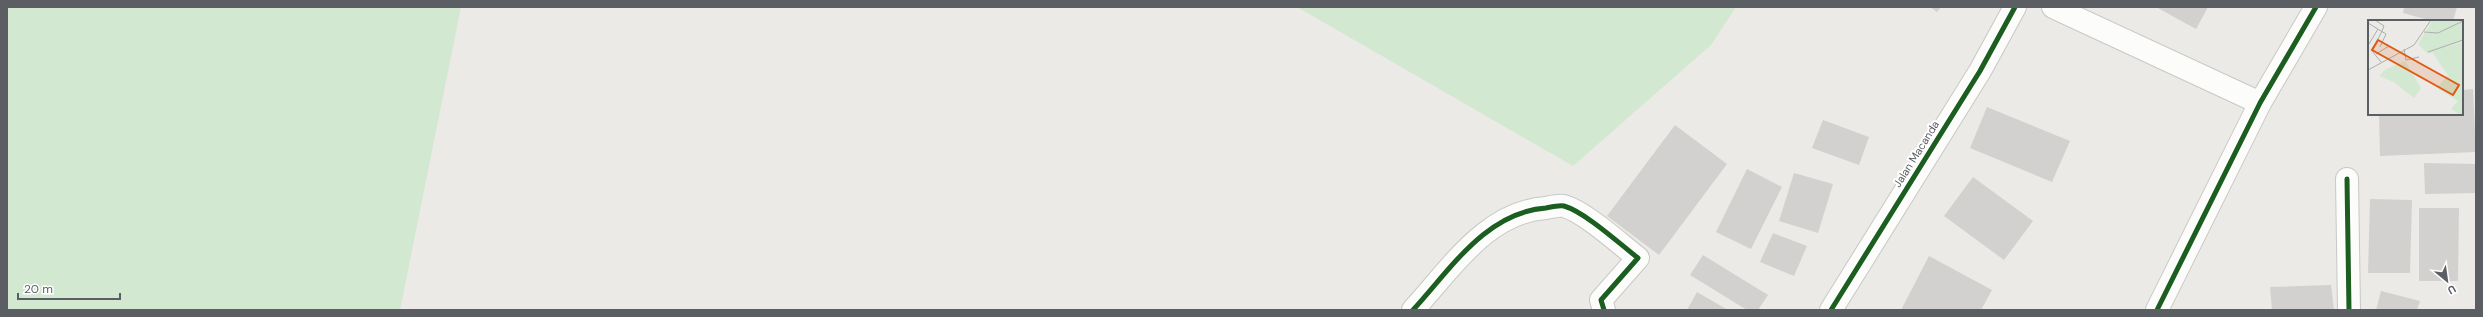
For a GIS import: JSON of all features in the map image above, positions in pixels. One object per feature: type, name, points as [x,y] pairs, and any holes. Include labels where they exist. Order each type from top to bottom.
[{"type":"street","name":"Jalan Macanda","points":[[1831,310],[1980,71],[2015,7]]},
{"type":"street","points":[[2053,7],[2260,103]]},
{"type":"street","points":[[2157,310],[2260,103],[2316,7]]},
{"type":"street","points":[[2347,178],[2349,310]]},
{"type":"street","points":[[1413,310],[1486,230],[1511,216],[1538,208],[1564,206],[1595,224],[1638,258],[1601,300],[1604,310]]},
{"type":"green space","points":[[7,7],[461,7],[400,310],[7,310]]},
{"type":"green space","points":[[1297,7],[1736,7],[1711,45],[1573,166]]},
{"type":"building","points":[[1930,7],[1941,7],[1937,12]]},
{"type":"building","points":[[2156,7],[2208,7],[2196,29]]},
{"type":"building","points":[[2404,7],[2457,7],[2453,20],[2428,20],[2403,13]]},
{"type":"building","points":[[2473,89],[2476,152],[2380,156],[2379,115],[2463,115],[2463,90]]},
{"type":"building","points":[[1987,107],[2070,141],[2052,182],[1970,148]]},
{"type":"building","points":[[1823,120],[1869,137],[1859,165],[1812,148]]},
{"type":"building","points":[[1675,125],[1727,164],[1659,255],[1607,216]]},
{"type":"building","points":[[2424,163],[2476,164],[2476,193],[2425,194]]},
{"type":"building","points":[[1747,169],[1782,187],[1751,249],[1716,232]]},
{"type":"building","points":[[1794,173],[1833,184],[1818,233],[1779,221]]},
{"type":"building","points":[[1973,177],[2033,221],[2004,260],[1944,216]]},
{"type":"building","points":[[2370,199],[2412,200],[2410,273],[2368,273]]},
{"type":"building","points":[[2419,208],[2459,208],[2458,281],[2419,281]]},
{"type":"building","points":[[1773,233],[1807,246],[1794,276],[1760,262]]},
{"type":"building","points":[[1703,255],[1768,295],[1758,310],[1747,310],[1690,275]]},
{"type":"building","points":[[1929,256],[1992,290],[1981,310],[1901,310]]},
{"type":"building","points":[[2331,285],[2334,310],[2272,310],[2270,287]]},
{"type":"building","points":[[2381,291],[2420,301],[2417,310],[2376,310]]},
{"type":"building","points":[[1697,292],[1728,310],[1687,310]]},
{"type":"cycle path","points":[[1831,310],[1980,71],[2015,7]]},
{"type":"cycle path","points":[[2157,310],[2260,103],[2316,7]]},
{"type":"cycle path","points":[[2347,179],[2349,310]]},
{"type":"cycle path","points":[[1413,310],[1456,261],[1487,231],[1505,220],[1525,212],[1560,206],[1572,209],[1582,215],[1638,258],[1601,300],[1604,310]]}]
